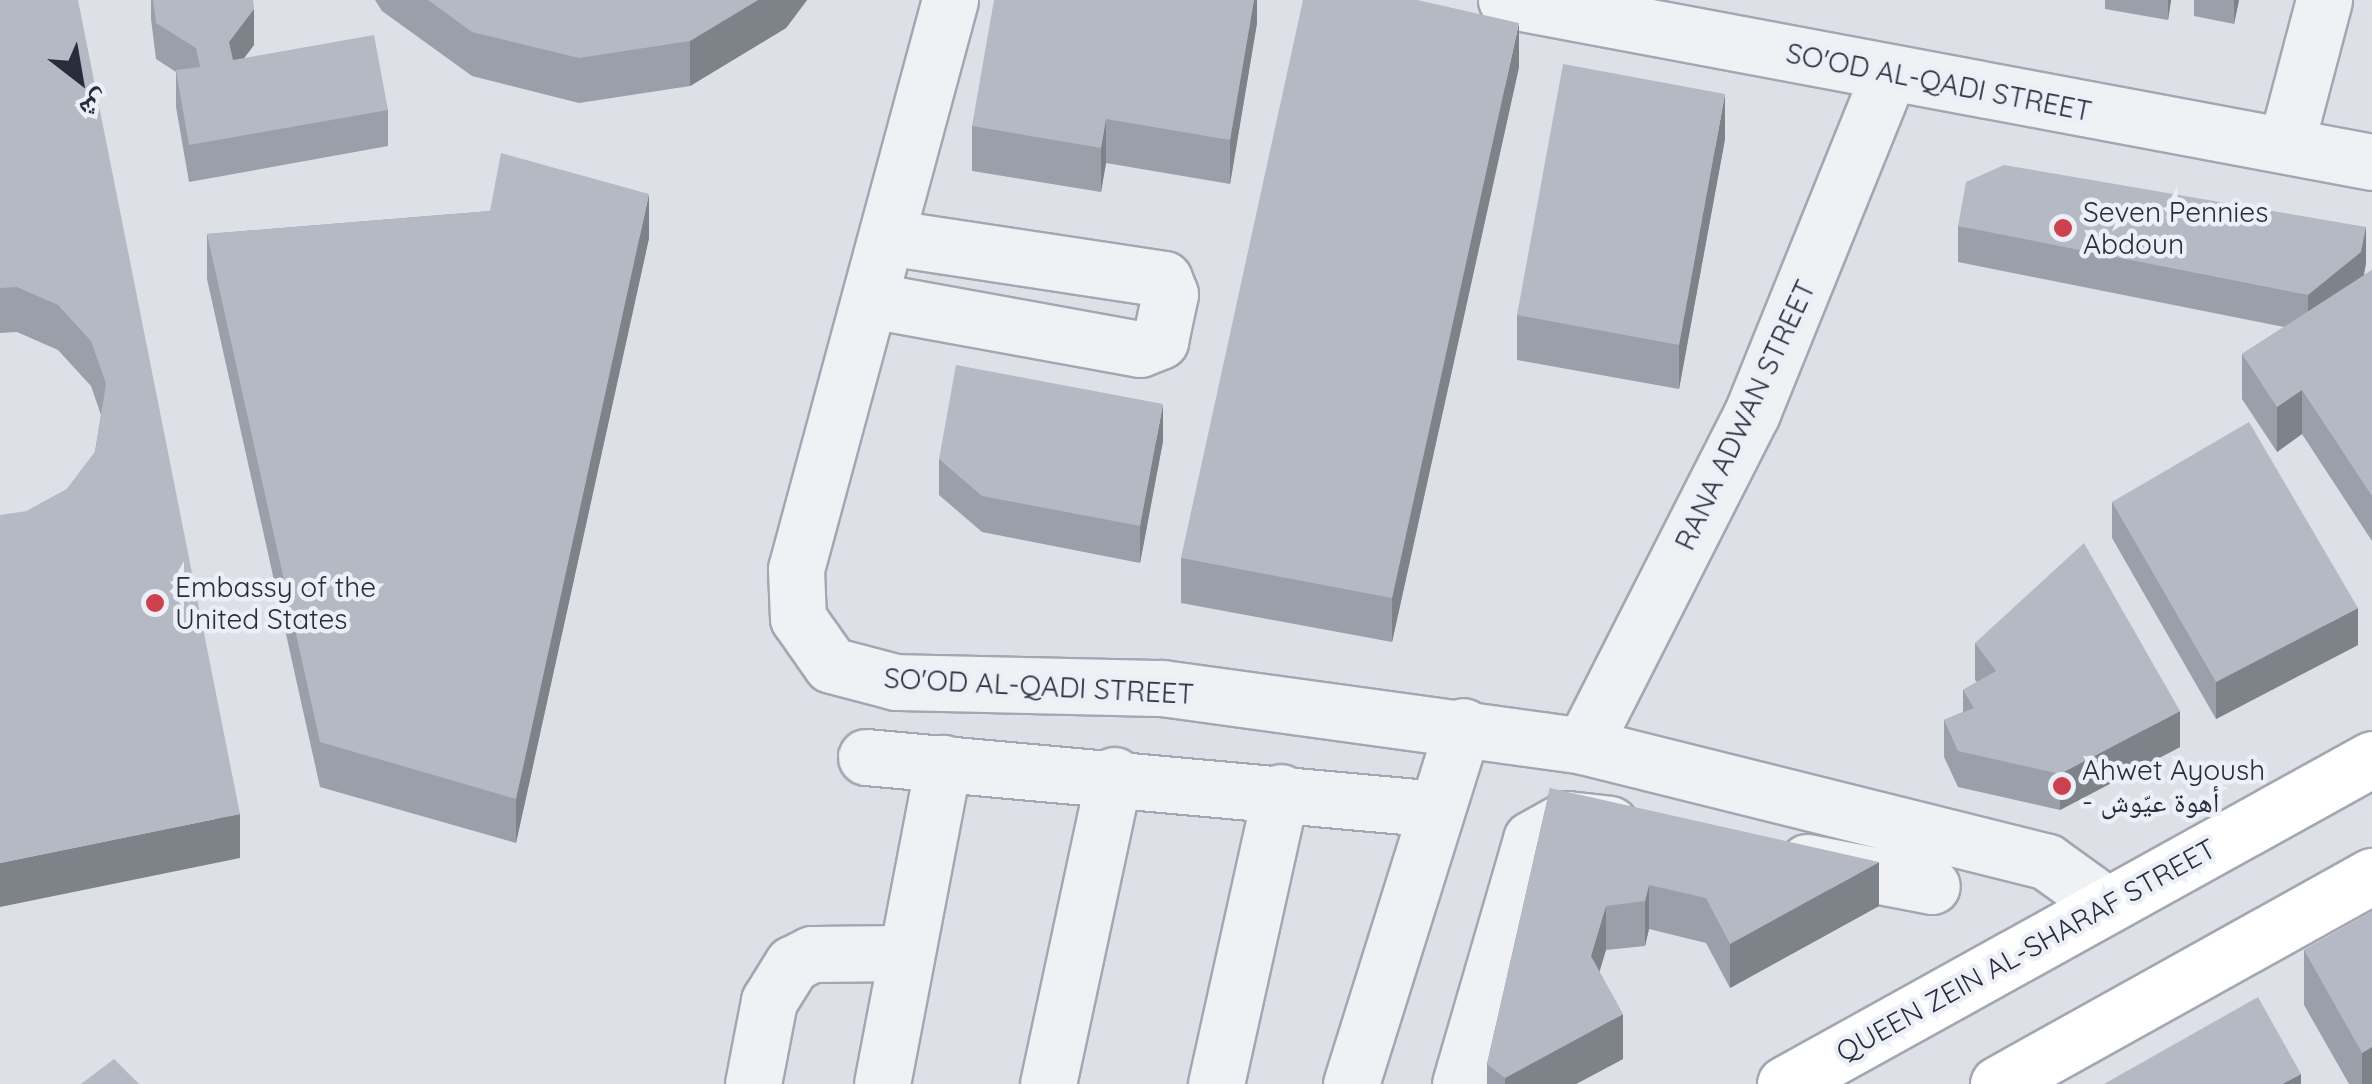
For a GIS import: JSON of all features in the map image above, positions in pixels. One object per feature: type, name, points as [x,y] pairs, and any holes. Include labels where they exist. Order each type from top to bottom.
[{"type":"main road","name":"QUEEN ZEIN AL-SHARAF STREET","points":[[1785,1084],[2104,903],[2372,760]]},
{"type":"main road","points":[[1998,1084],[2372,876]]},
{"type":"street","name":"SO'OD AL-QADI STREET","points":[[950,0],[796,569],[798,618],[831,665],[896,682],[1162,688],[1463,726],[1583,746],[2046,862],[2104,903]]},
{"type":"street","name":"SO'OD AL-QADI STREET","points":[[1506,0],[1609,8],[1888,76],[2372,162]]},
{"type":"street","points":[[2286,144],[2324,0]]},
{"type":"street","name":"RANA ADWAN STREET","points":[[1583,746],[1752,414],[1888,76]]},
{"type":"street","points":[[870,300],[1140,349],[1160,342],[1170,294],[1164,279],[887,237]]},
{"type":"street","points":[[1351,1084],[1463,726]]},
{"type":"street","points":[[866,758],[1114,775],[1437,809]]},
{"type":"street","points":[[882,1084],[903,953],[943,764]]},
{"type":"street","points":[[1048,1084],[1114,775]]},
{"type":"street","points":[[1216,1084],[1281,792]]},
{"type":"street","points":[[1460,1084],[1530,839],[1567,819],[1665,835]]},
{"type":"street","points":[[1760,854],[1932,886]]},
{"type":"street","points":[[753,1084],[770,1001],[792,964],[812,954],[903,953]]},
{"type":"building","points":[[0,0],[78,0],[240,814],[0,863],[0,515],[27,511],[67,489],[95,452],[106,384],[91,341],[58,305],[17,287],[0,288]]},
{"type":"building","points":[[153,0],[253,0],[254,9],[229,42],[233,60],[374,35],[388,110],[189,145],[176,70],[200,67],[196,48],[156,23]]},
{"type":"building","points":[[428,0],[758,0],[690,41],[579,58],[472,32]]},
{"type":"building","points":[[994,0],[1254,0],[1230,140],[1106,119],[1101,148],[972,126]]},
{"type":"building","points":[[1303,0],[1417,0],[1519,23],[1392,598],[1181,558]]},
{"type":"building","points":[[1563,64],[1725,94],[1679,345],[1517,315]]},
{"type":"building","points":[[501,153],[649,194],[516,799],[320,742],[207,234],[490,211]]},
{"type":"building","points":[[2004,165],[2366,227],[2361,252],[2308,295],[1958,226],[1966,182]]},
{"type":"building","points":[[2372,270],[2372,496],[2302,390],[2277,407],[2242,354]]},
{"type":"building","points":[[956,365],[1163,404],[1140,526],[982,496],[939,459]]},
{"type":"building","points":[[2249,422],[2358,608],[2216,682],[2112,502]]},
{"type":"building","points":[[2084,543],[2180,711],[2060,774],[1958,751],[1944,720],[1974,708],[1963,690],[1996,671],[1975,643]]},
{"type":"building","points":[[1550,788],[1879,862],[1730,944],[1706,898],[1649,885],[1645,901],[1606,906],[1591,956],[1623,1014],[1505,1078],[1487,1064]]},
{"type":"building","points":[[2372,912],[2372,1047],[2362,1053],[2304,950]]},
{"type":"building","points":[[2258,997],[2301,1074],[2282,1084],[2104,1084]]},
{"type":"building","points":[[114,1059],[139,1084],[81,1084]]},
{"type":"place","name":"Seven Pennies Abdoun","points":[[2063,228]]},
{"type":"place","name":"Embassy of the United States","points":[[155,603]]},
{"type":"place","name":"Ahwet Ayoush - أهوة عيّوش","points":[[2062,786]]}]
